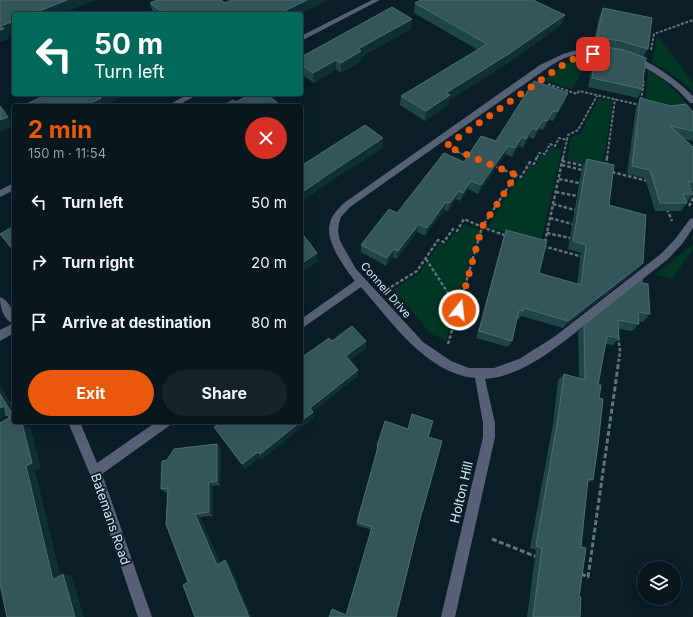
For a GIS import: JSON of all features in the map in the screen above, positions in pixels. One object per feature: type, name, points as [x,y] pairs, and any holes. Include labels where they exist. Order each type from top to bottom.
[{"type":"street","points":[[303,38],[377,0]]},
{"type":"street","name":"Connell Drive","points":[[614,53],[596,50],[581,51],[558,57],[347,205],[338,215],[334,223],[333,231],[335,241],[343,256],[362,282],[419,345],[447,365],[457,370],[479,374],[494,373],[522,363],[558,340],[665,256],[679,241],[693,221]]},
{"type":"street","points":[[628,57],[649,66],[667,78],[683,90],[693,101]]},
{"type":"street","points":[[175,104],[190,96]]},
{"type":"street","points":[[0,194],[12,187]]},
{"type":"street","points":[[303,324],[362,282]]},
{"type":"street","points":[[0,301],[12,317]]},
{"type":"street","points":[[0,336],[12,328]]},
{"type":"street","name":"Holton Hill","points":[[448,617],[489,437],[489,423],[479,374]]},
{"type":"street","name":"Batemans Road","points":[[75,424],[95,472],[145,617]]},
{"type":"street","points":[[95,472],[162,424]]},
{"type":"path","points":[[544,246],[568,135],[578,130],[597,96]]},
{"type":"path","points":[[615,99],[606,171],[649,181]]},
{"type":"path","points":[[494,166],[521,177],[530,162],[534,164],[539,153],[545,154],[550,144],[555,146],[559,138],[567,140]]},
{"type":"path","points":[[450,149],[472,158]]},
{"type":"path","points":[[562,161],[591,168]]},
{"type":"path","points":[[562,165],[582,170]]},
{"type":"path","points":[[447,347],[482,227],[516,175]]},
{"type":"path","points":[[558,179],[579,183]]},
{"type":"path","points":[[556,192],[577,196]]},
{"type":"path","points":[[688,208],[693,198]]},
{"type":"path","points":[[553,204],[575,210]]},
{"type":"path","points":[[665,205],[674,227]]},
{"type":"path","points":[[550,218],[572,224]]},
{"type":"path","points":[[389,288],[417,271],[438,240],[444,242],[453,229],[457,230],[464,219],[509,236]]},
{"type":"path","points":[[546,233],[570,238]]},
{"type":"path","points":[[537,244],[588,258]]},
{"type":"path","points":[[426,259],[459,310]]},
{"type":"path","points":[[574,572],[588,577],[620,350],[618,334]]},
{"type":"path","points":[[443,345],[452,349]]},
{"type":"path","points":[[492,539],[544,560]]},
{"type":"green space","points":[[657,35],[693,83],[693,92],[680,80],[652,62]]},
{"type":"green space","points":[[583,57],[589,60],[572,89],[544,80],[564,65]]},
{"type":"green space","points":[[648,70],[662,79],[674,90],[685,102],[693,115],[644,108]]},
{"type":"green space","points":[[599,98],[613,101],[602,169],[567,160],[571,137],[580,134]]},
{"type":"green space","points":[[551,147],[562,150],[541,243],[488,227],[518,178],[522,180],[531,165],[535,167],[541,155],[546,156]]},
{"type":"green space","points":[[464,224],[479,230],[446,341],[430,333],[394,289],[419,273],[440,243],[446,245],[454,233],[458,234]]},
{"type":"green space","points":[[693,244],[693,249],[672,279],[655,274]]},
{"type":"building","points":[[67,0],[37,12],[12,12],[12,22],[1,26],[4,29],[0,30],[0,1]]},
{"type":"building","points":[[157,0],[221,0],[225,3],[231,0],[307,0],[282,12],[161,12],[150,3]]},
{"type":"building","points":[[421,0],[533,0],[565,15],[510,53],[446,93],[450,95],[426,111],[401,96],[487,44],[415,3]]},
{"type":"building","points":[[392,7],[412,19],[358,49],[361,51],[341,63],[336,60],[313,73],[303,66],[303,56]]},
{"type":"building","points":[[603,8],[652,18],[648,49],[621,41],[597,37]]},
{"type":"building","points":[[595,45],[624,50],[646,58],[642,89],[592,78],[596,52],[593,50]]},
{"type":"building","points":[[534,81],[568,93],[557,112],[553,111],[547,121],[543,120],[537,130],[532,128],[526,139],[522,137],[515,148],[508,146],[481,185],[471,181],[463,193],[459,191],[450,203],[446,202],[427,228],[419,224],[398,251],[394,249],[387,258],[361,245],[389,209],[397,213],[444,153],[464,162],[481,136],[496,141]]},
{"type":"building","points":[[44,96],[101,96],[99,97],[101,98],[89,104],[26,104]]},
{"type":"building","points":[[247,96],[269,96],[279,104],[226,104],[233,100],[236,102]]},
{"type":"building","points":[[640,98],[671,106],[686,104],[693,112],[693,131],[670,126],[693,147],[693,182],[688,182],[693,194],[683,194],[687,203],[660,203],[650,170],[632,166]]},
{"type":"building","points":[[0,106],[8,117],[0,120]]},
{"type":"building","points":[[365,125],[383,138],[303,192],[303,165]]},
{"type":"building","points":[[587,159],[614,165],[609,205],[646,215],[643,263],[568,321],[524,308],[523,311],[519,310],[512,341],[479,331],[506,230],[547,241],[539,273],[581,285],[586,245],[573,241]]},
{"type":"building","points":[[12,227],[12,249],[0,234]]},
{"type":"building","points":[[303,235],[317,253],[303,263]]},
{"type":"building","points":[[642,279],[642,283],[648,284],[650,314],[638,312],[639,324],[618,320],[619,338],[607,336],[598,385],[601,385],[599,398],[603,399],[593,480],[588,479],[581,547],[586,548],[579,597],[581,597],[580,617],[533,617],[542,548],[536,546],[564,374],[585,380],[584,325]]},
{"type":"building","points":[[352,326],[366,341],[346,356],[358,370],[310,408],[313,412],[303,420],[303,357],[329,338],[332,341]]},
{"type":"building","points":[[0,394],[12,414],[12,424],[22,424],[32,463],[26,466],[53,580],[63,574],[75,617],[7,617],[0,584],[0,423],[10,417],[6,415],[5,406],[0,408]]},
{"type":"building","points":[[412,414],[433,421],[428,437],[442,441],[419,523],[396,617],[329,617],[332,609],[346,615],[372,527],[357,522],[385,421],[408,429]]},
{"type":"building","points":[[219,424],[298,424],[260,454],[258,452],[242,464],[214,427]]},
{"type":"building","points":[[217,444],[217,481],[209,482],[209,512],[195,514],[217,565],[225,560],[249,617],[195,617],[183,585],[188,582],[166,524],[168,488],[161,489],[162,461],[167,460],[174,449]]},
{"type":"route","points":[[459,310],[482,227],[516,175],[450,149],[446,146],[567,62],[582,55],[593,54]]}]
